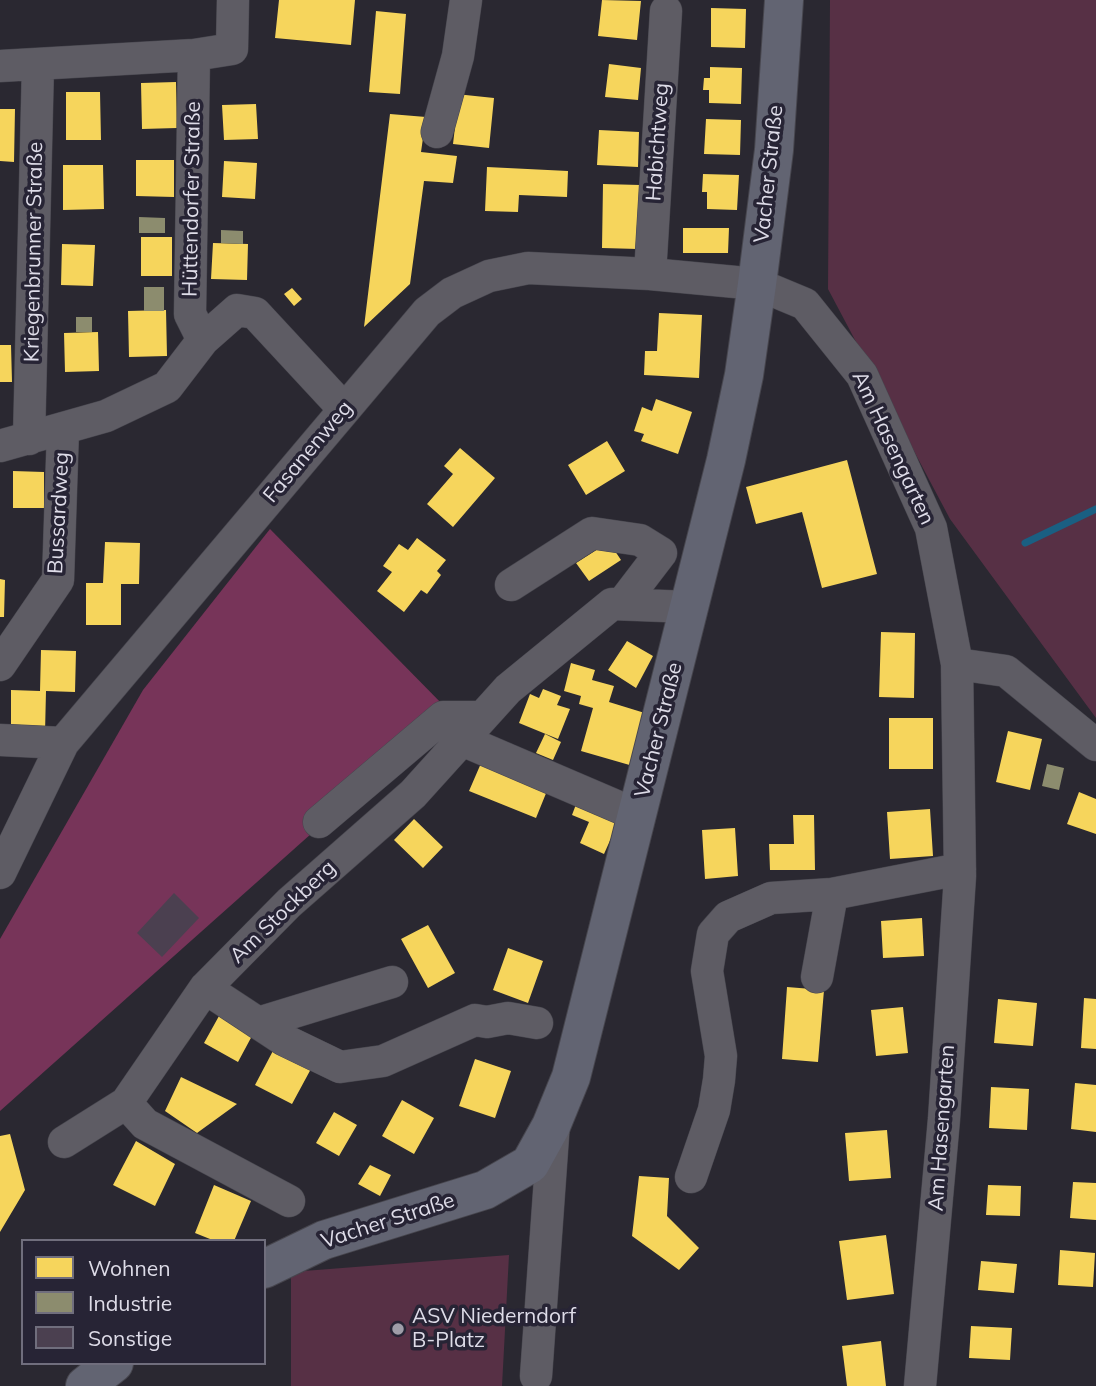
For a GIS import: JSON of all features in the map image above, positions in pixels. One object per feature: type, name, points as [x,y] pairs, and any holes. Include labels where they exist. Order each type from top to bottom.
[{"type":"main road","name":"Vacher Straße","points":[[266,1268],[324,1240],[485,1190],[530,1164],[555,1117],[571,1077],[726,460],[757,285],[774,150],[784,0]]},
{"type":"main road","points":[[85,1386],[111,1365]]},
{"type":"street","points":[[0,66],[194,55],[232,49],[233,0]]},
{"type":"street","points":[[437,132],[458,56],[466,0]]},
{"type":"street","name":"Habichtweg","points":[[650,274],[666,11]]},
{"type":"street","name":"Hüttendorfer Straße","points":[[194,55],[190,314],[203,340]]},
{"type":"street","name":"Kriegenbrunner Straße","points":[[15,443],[38,64]]},
{"type":"street","name":"Fasanenweg","points":[[0,873],[63,743],[427,312],[453,293],[489,276],[528,268],[650,274],[757,285]]},
{"type":"street","name":"Am Hasengarten","points":[[757,285],[806,304],[862,375],[931,528],[957,664],[960,869],[944,1119],[920,1386]]},
{"type":"street","points":[[15,443],[106,416],[167,387],[203,340],[237,310],[255,313],[344,409]]},
{"type":"street","name":"Bussardweg","points":[[0,666],[58,579],[64,429]]},
{"type":"street","name":"Am Stockberg","points":[[64,1142],[126,1103],[205,988],[289,903],[413,794],[508,689],[612,604],[622,604],[661,552],[640,540],[592,533],[511,585]]},
{"type":"street","points":[[622,604],[690,607]]},
{"type":"street","points":[[957,664],[1006,671],[1096,745]]},
{"type":"street","points":[[319,822],[443,717],[472,729],[637,815]]},
{"type":"street","points":[[0,740],[63,743]]},
{"type":"street","points":[[691,1177],[713,1110],[719,1080],[721,1056],[707,971],[713,933],[728,917],[771,898],[832,894],[960,869]]},
{"type":"street","points":[[817,977],[832,894]]},
{"type":"street","points":[[258,1023],[392,982]]},
{"type":"street","points":[[205,988],[284,1040],[340,1067],[383,1061],[475,1020],[487,1022],[508,1017],[537,1023]]},
{"type":"street","points":[[126,1103],[145,1124],[289,1201]]},
{"type":"street","points":[[536,1376],[555,1117]]},
{"type":"shaded area","points":[[830,0],[1096,0],[1096,718],[950,519],[828,289]]},
{"type":"shaded area","points":[[270,529],[449,711],[0,1111],[0,939],[143,690]]},
{"type":"shaded area","name":"ASV Niederndorf B-Platz","points":[[509,1255],[502,1386],[291,1386],[291,1272]]},
{"type":"building: Wohnen","points":[[279,0],[355,0],[351,45],[275,38]]},
{"type":"building: Wohnen","points":[[602,0],[641,1],[637,40],[598,36]]},
{"type":"building: Wohnen","points":[[711,8],[746,9],[745,48],[711,47]]},
{"type":"building: Wohnen","points":[[376,11],[406,14],[400,94],[369,92]]},
{"type":"building: Wohnen","points":[[609,64],[641,68],[638,100],[605,97]]},
{"type":"building: Wohnen","points":[[710,67],[742,68],[741,104],[709,103],[709,90],[703,90],[704,78],[710,78]]},
{"type":"building: Wohnen","points":[[176,82],[177,128],[142,129],[141,83]]},
{"type":"building: Wohnen","points":[[66,92],[100,92],[101,140],[66,140]]},
{"type":"building: Wohnen","points":[[456,94],[494,98],[489,148],[453,144],[455,127],[444,126]]},
{"type":"building: Wohnen","points":[[256,104],[258,139],[224,140],[222,105]]},
{"type":"building: Wohnen","points":[[0,109],[15,109],[14,162],[0,161]]},
{"type":"building: Wohnen","points":[[390,114],[426,117],[421,152],[457,156],[453,183],[424,181],[410,284],[364,327]]},
{"type":"building: Wohnen","points":[[706,119],[741,120],[740,155],[704,154]]},
{"type":"building: Wohnen","points":[[599,130],[639,132],[638,167],[597,165]]},
{"type":"building: Wohnen","points":[[136,160],[174,160],[174,197],[136,196]]},
{"type":"building: Wohnen","points":[[224,161],[257,163],[255,199],[222,197]]},
{"type":"building: Wohnen","points":[[63,165],[103,165],[104,209],[63,210]]},
{"type":"building: Wohnen","points":[[487,167],[568,171],[567,197],[519,195],[518,212],[485,211]]},
{"type":"building: Wohnen","points":[[703,174],[739,175],[737,210],[707,209],[707,192],[702,192]]},
{"type":"building: Wohnen","points":[[603,184],[640,185],[638,249],[602,248]]},
{"type":"building: Wohnen","points":[[683,228],[729,228],[728,253],[683,253]]},
{"type":"building: Wohnen","points":[[141,237],[172,237],[172,276],[141,276]]},
{"type":"building: Wohnen","points":[[213,243],[248,244],[247,280],[211,279]]},
{"type":"building: Wohnen","points":[[62,244],[95,245],[93,286],[61,285]]},
{"type":"building: Wohnen","points":[[292,288],[302,299],[294,306],[284,294]]},
{"type":"building: Wohnen","points":[[166,310],[167,356],[129,357],[128,311]]},
{"type":"building: Wohnen","points":[[659,313],[702,315],[699,378],[644,375],[645,351],[657,351]]},
{"type":"building: Wohnen","points":[[98,332],[99,371],[65,372],[64,333]]},
{"type":"building: Wohnen","points":[[0,345],[11,345],[12,382],[0,382]]},
{"type":"building: Wohnen","points":[[656,399],[692,412],[678,454],[641,441],[644,434],[634,431],[642,407],[652,411]]},
{"type":"building: Wohnen","points":[[607,441],[625,471],[586,495],[568,465]]},
{"type":"building: Wohnen","points":[[460,448],[495,478],[453,527],[427,504],[453,474],[444,466]]},
{"type":"building: Wohnen","points":[[847,460],[877,574],[822,588],[802,512],[756,524],[746,487]]},
{"type":"building: Wohnen","points":[[13,471],[44,472],[44,508],[13,508]]},
{"type":"building: Wohnen","points":[[417,538],[446,560],[437,571],[441,575],[427,594],[421,590],[404,612],[377,591],[392,572],[383,566],[399,544],[408,550]]},
{"type":"building: Wohnen","points":[[105,542],[140,543],[139,584],[121,584],[121,625],[86,625],[86,583],[103,583]]},
{"type":"building: Wohnen","points":[[609,542],[621,560],[589,581],[576,563]]},
{"type":"building: Wohnen","points":[[0,579],[5,580],[4,617],[0,617]]},
{"type":"building: Wohnen","points":[[881,632],[915,633],[914,698],[879,697]]},
{"type":"building: Wohnen","points":[[627,641],[653,656],[636,688],[608,670]]},
{"type":"building: Wohnen","points":[[41,650],[76,651],[75,692],[46,691],[45,733],[11,733],[11,690],[40,691]]},
{"type":"building: Wohnen","points":[[571,663],[595,670],[592,680],[614,686],[609,702],[648,714],[633,766],[581,751],[593,708],[579,704],[581,696],[564,691]]},
{"type":"building: Wohnen","points":[[543,689],[561,696],[557,705],[570,709],[558,739],[519,723],[530,694],[539,698]]},
{"type":"building: Wohnen","points":[[889,718],[933,718],[933,769],[889,769]]},
{"type":"building: Wohnen","points":[[1008,731],[1042,739],[1030,790],[996,782]]},
{"type":"building: Wohnen","points":[[545,734],[561,742],[553,760],[536,753]]},
{"type":"building: Wohnen","points":[[485,754],[551,781],[536,818],[469,791]]},
{"type":"building: Wohnen","points":[[1079,792],[1096,799],[1096,834],[1067,824]]},
{"type":"building: Wohnen","points":[[578,799],[620,818],[604,854],[580,843],[589,822],[572,815]]},
{"type":"building: Wohnen","points":[[930,809],[933,856],[890,859],[887,812]]},
{"type":"building: Wohnen","points":[[793,815],[814,815],[815,870],[770,870],[769,844],[794,844]]},
{"type":"building: Wohnen","points":[[414,819],[443,847],[423,868],[394,840]]},
{"type":"building: Wohnen","points":[[735,828],[738,876],[705,879],[702,830]]},
{"type":"building: Wohnen","points":[[922,918],[924,956],[883,958],[881,921]]},
{"type":"building: Wohnen","points":[[428,925],[455,973],[428,988],[401,939]]},
{"type":"building: Wohnen","points":[[508,948],[543,961],[528,1003],[493,990]]},
{"type":"building: Wohnen","points":[[787,987],[824,990],[818,1062],[782,1059]]},
{"type":"building: Wohnen","points":[[1084,998],[1096,999],[1096,1049],[1081,1048]]},
{"type":"building: Wohnen","points":[[998,999],[1037,1003],[1033,1046],[994,1043]]},
{"type":"building: Wohnen","points":[[903,1007],[908,1053],[876,1056],[871,1010]]},
{"type":"building: Wohnen","points":[[219,1016],[253,1034],[238,1062],[204,1043]]},
{"type":"building: Wohnen","points":[[275,1047],[312,1067],[292,1104],[255,1085]]},
{"type":"building: Wohnen","points":[[475,1059],[511,1071],[495,1118],[459,1106]]},
{"type":"building: Wohnen","points":[[181,1077],[237,1104],[197,1133],[165,1111]]},
{"type":"building: Wohnen","points":[[1075,1083],[1096,1085],[1096,1132],[1071,1129]]},
{"type":"building: Wohnen","points":[[991,1087],[1029,1089],[1027,1130],[989,1128]]},
{"type":"building: Wohnen","points":[[402,1100],[434,1118],[414,1154],[382,1136]]},
{"type":"building: Wohnen","points":[[334,1112],[357,1125],[339,1156],[316,1143]]},
{"type":"building: Wohnen","points":[[887,1130],[891,1178],[849,1181],[845,1133]]},
{"type":"building: Wohnen","points":[[10,1134],[25,1190],[0,1232],[0,1136]]},
{"type":"building: Wohnen","points":[[136,1141],[175,1164],[155,1206],[113,1185]]},
{"type":"building: Wohnen","points":[[370,1165],[391,1175],[380,1196],[358,1184]]},
{"type":"building: Wohnen","points":[[639,1176],[669,1178],[667,1216],[699,1248],[679,1270],[632,1236]]},
{"type":"building: Wohnen","points":[[1073,1182],[1096,1183],[1096,1220],[1070,1218]]},
{"type":"building: Wohnen","points":[[214,1185],[251,1201],[235,1239],[210,1239],[195,1233]]},
{"type":"building: Wohnen","points":[[988,1185],[1021,1186],[1020,1216],[986,1215]]},
{"type":"building: Wohnen","points":[[886,1235],[894,1294],[847,1300],[839,1241]]},
{"type":"building: Wohnen","points":[[1060,1250],[1095,1253],[1093,1287],[1058,1285]]},
{"type":"building: Wohnen","points":[[981,1261],[1017,1264],[1014,1293],[978,1290]]},
{"type":"building: Wohnen","points":[[971,1326],[1012,1328],[1010,1360],[969,1358]]},
{"type":"building: Wohnen","points":[[881,1341],[886,1386],[847,1386],[842,1346]]},
{"type":"building: Industrie","points":[[139,217],[165,218],[165,233],[139,233]]},
{"type":"building: Industrie","points":[[221,230],[243,231],[243,244],[221,243]]},
{"type":"building: Industrie","points":[[144,287],[164,287],[164,311],[144,311]]},
{"type":"building: Industrie","points":[[76,317],[92,317],[92,332],[76,332]]},
{"type":"building: Industrie","points":[[1047,764],[1064,768],[1059,790],[1042,786]]},
{"type":"building: Sonstige","points":[[174,893],[199,918],[162,957],[137,933]]},
{"type":"waterway","points":[[1025,543],[1096,509]]},
{"type":"place","name":"ASV Niederndorf B-Platz","points":[[398,1329]]}]
